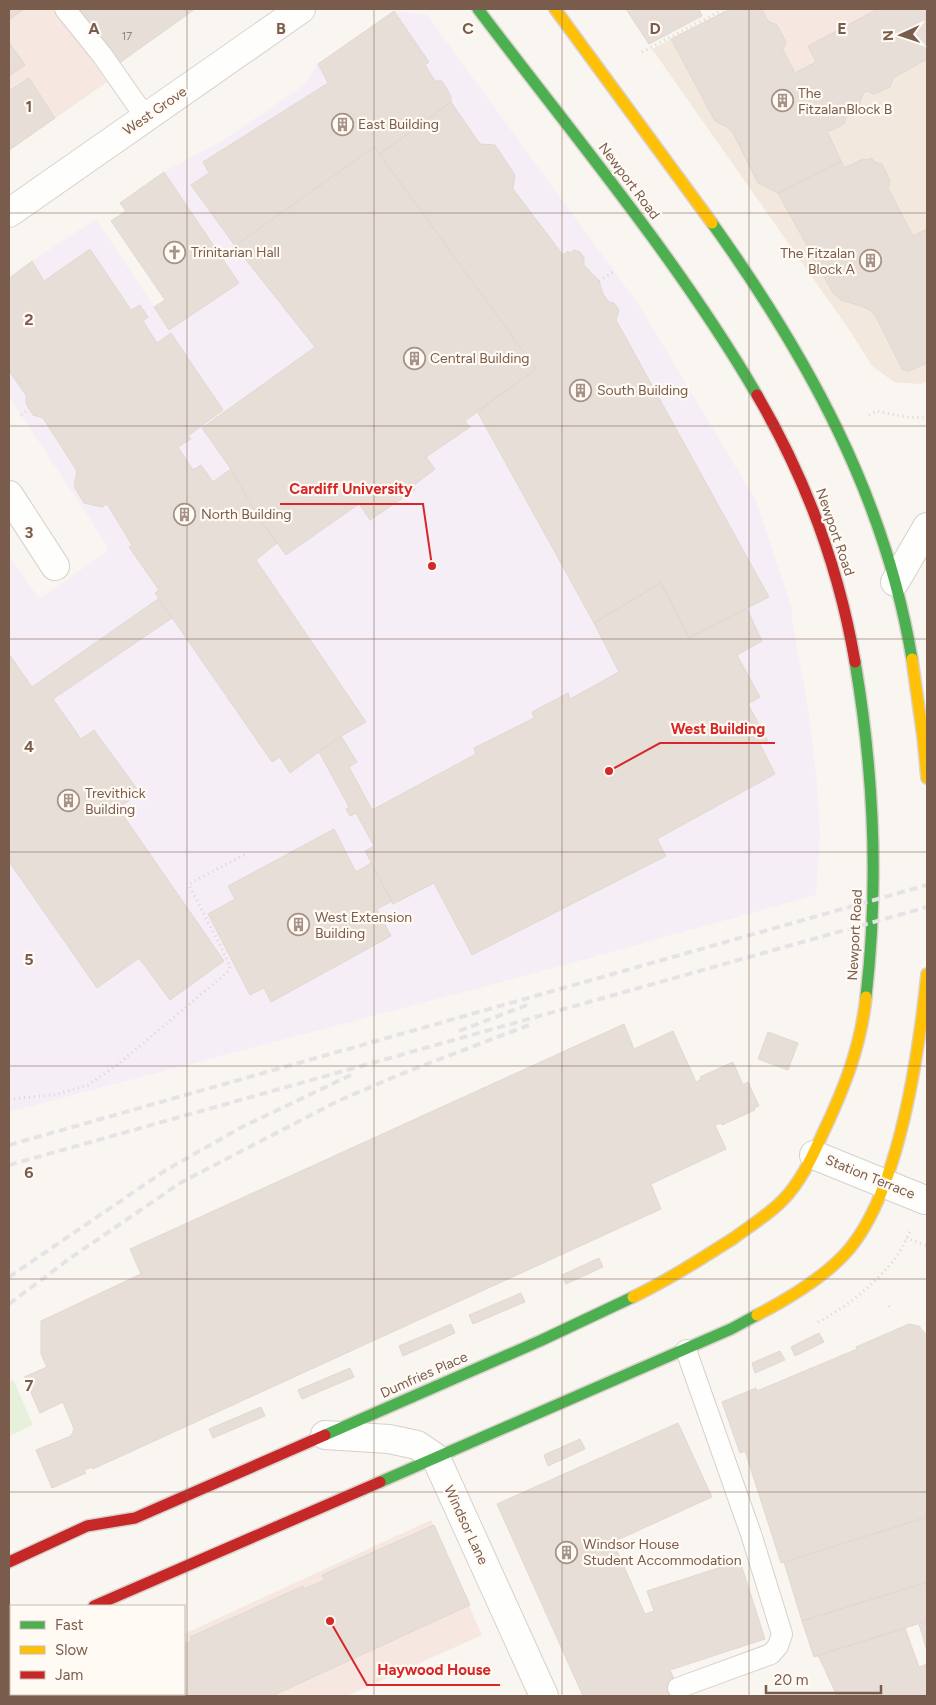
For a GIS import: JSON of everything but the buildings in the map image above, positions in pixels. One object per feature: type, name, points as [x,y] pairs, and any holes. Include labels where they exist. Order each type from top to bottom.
[{"type":"main road","name":"Newport Road","points":[[478,9],[618,191],[727,346],[760,400],[800,477],[822,534],[839,589],[853,648],[872,785],[873,931],[862,1029],[848,1079],[814,1155]]},
{"type":"main road","points":[[555,9],[739,260],[783,328],[827,406],[875,516],[896,582],[914,665],[927,778]]},
{"type":"main road","points":[[96,1605],[686,1350],[758,1316],[824,1273],[845,1254],[867,1223],[885,1184],[906,1111],[923,1017],[927,974]]},
{"type":"main road","name":"Dumfries Place","points":[[9,1562],[87,1526],[135,1518],[606,1312],[714,1252],[773,1210],[792,1190],[814,1155]]},
{"type":"street","name":"West Grove","points":[[9,213],[301,9]]},
{"type":"street","points":[[9,495],[55,566]]},
{"type":"street","points":[[896,582],[927,527]]},
{"type":"street","name":"Station Terrace","points":[[814,1155],[927,1201]]},
{"type":"street","points":[[325,1435],[389,1439],[417,1445],[436,1458]]},
{"type":"street","name":"Windsor Lane","points":[[436,1458],[544,1696]]},
{"type":"lane","points":[[65,9],[102,55],[146,118]]},
{"type":"lane","points":[[678,1688],[771,1654],[778,1646],[782,1634],[751,1534],[686,1350]]},
{"type":"path","points":[[642,52],[724,9]]},
{"type":"path","points":[[599,281],[614,271]]},
{"type":"path","points":[[21,415],[29,409]]},
{"type":"path","points":[[869,415],[877,411],[906,417],[927,418]]},
{"type":"path","points":[[9,1099],[54,1095],[88,1084],[118,1065],[229,971],[230,966],[189,885],[246,854]]},
{"type":"path","points":[[839,1309],[885,1270],[895,1258],[906,1238],[927,1246]]},
{"type":"shaded area","points":[[9,9],[57,9],[107,82],[9,151]]},
{"type":"shaded area","points":[[730,9],[762,9],[768,21],[808,46],[878,9],[927,9],[927,381],[920,384],[894,382],[872,366],[850,331],[652,49]]},
{"type":"shaded area","points":[[762,9],[878,9],[808,46],[816,62],[795,73]]},
{"type":"shaded area","points":[[394,11],[427,15],[638,304],[756,501],[792,609],[792,620],[810,720],[817,783],[820,837],[816,895],[539,972],[9,1112],[9,555],[39,599],[109,550],[9,397],[9,276],[96,219],[169,329],[164,172],[225,139],[304,85],[318,64]]},
{"type":"shaded area","points":[[431,1520],[482,1635],[347,1696],[48,1696],[185,1695],[185,1634]]},
{"type":"green space","points":[[13,1379],[33,1425],[9,1436],[9,1384]]},
{"type":"railway","points":[[9,1145],[927,885]]},
{"type":"railway","points":[[9,1165],[927,907]]},
{"type":"railway","points":[[459,1031],[527,1005]]},
{"type":"railway","points":[[9,1304],[69,1259],[180,1183],[338,1101],[401,1074],[529,1025]]},
{"type":"railway","points":[[9,1277],[166,1170],[242,1127],[355,1073]]},
{"type":"traffic: fast","points":[[478,9],[659,246],[726,344],[757,395]]},
{"type":"traffic: fast","points":[[712,223],[780,324],[838,430],[862,484],[883,541],[900,599],[912,659]]},
{"type":"traffic: fast","points":[[855,662],[867,745],[873,829],[872,913],[866,997]]},
{"type":"traffic: fast","points":[[325,1435],[542,1340],[633,1297]]},
{"type":"traffic: fast","points":[[380,1482],[731,1329],[757,1315]]},
{"type":"traffic: slow","points":[[555,9],[712,223]]},
{"type":"traffic: slow","points":[[912,659],[927,778]]},
{"type":"traffic: slow","points":[[757,1315],[803,1288],[835,1264],[863,1229],[879,1197],[892,1161],[912,1081],[927,974]]},
{"type":"traffic: slow","points":[[633,1297],[672,1276],[734,1238],[771,1211],[789,1194],[810,1160],[845,1084],[856,1050],[866,997]]},
{"type":"traffic: jam","points":[[757,395],[790,458],[818,524],[840,592],[855,662]]},
{"type":"traffic: jam","points":[[9,1562],[87,1526],[135,1518],[325,1435]]},
{"type":"traffic: jam","points":[[96,1605],[380,1482]]},
{"type":"place","name":"The FitzalanBlock B","points":[[782,101]]},
{"type":"place","name":"East Building","points":[[342,124]]},
{"type":"place","name":"Trinitarian Hall","points":[[175,252]]},
{"type":"place","name":"The Fitzalan Block A","points":[[871,261]]},
{"type":"place","name":"Central Building","points":[[414,358]]},
{"type":"place","name":"South Building","points":[[581,390]]},
{"type":"place","name":"North Building","points":[[185,514]]},
{"type":"place","name":"Cardiff University","points":[[432,566]]},
{"type":"place","name":"West Building","points":[[609,771]]},
{"type":"place","name":"Trevithick Building","points":[[69,801]]},
{"type":"place","name":"West Extension Building","points":[[299,925]]},
{"type":"place","name":"Windsor House Student Accommodation","points":[[567,1552]]},
{"type":"place","name":"Haywood House","points":[[330,1621]]}]
